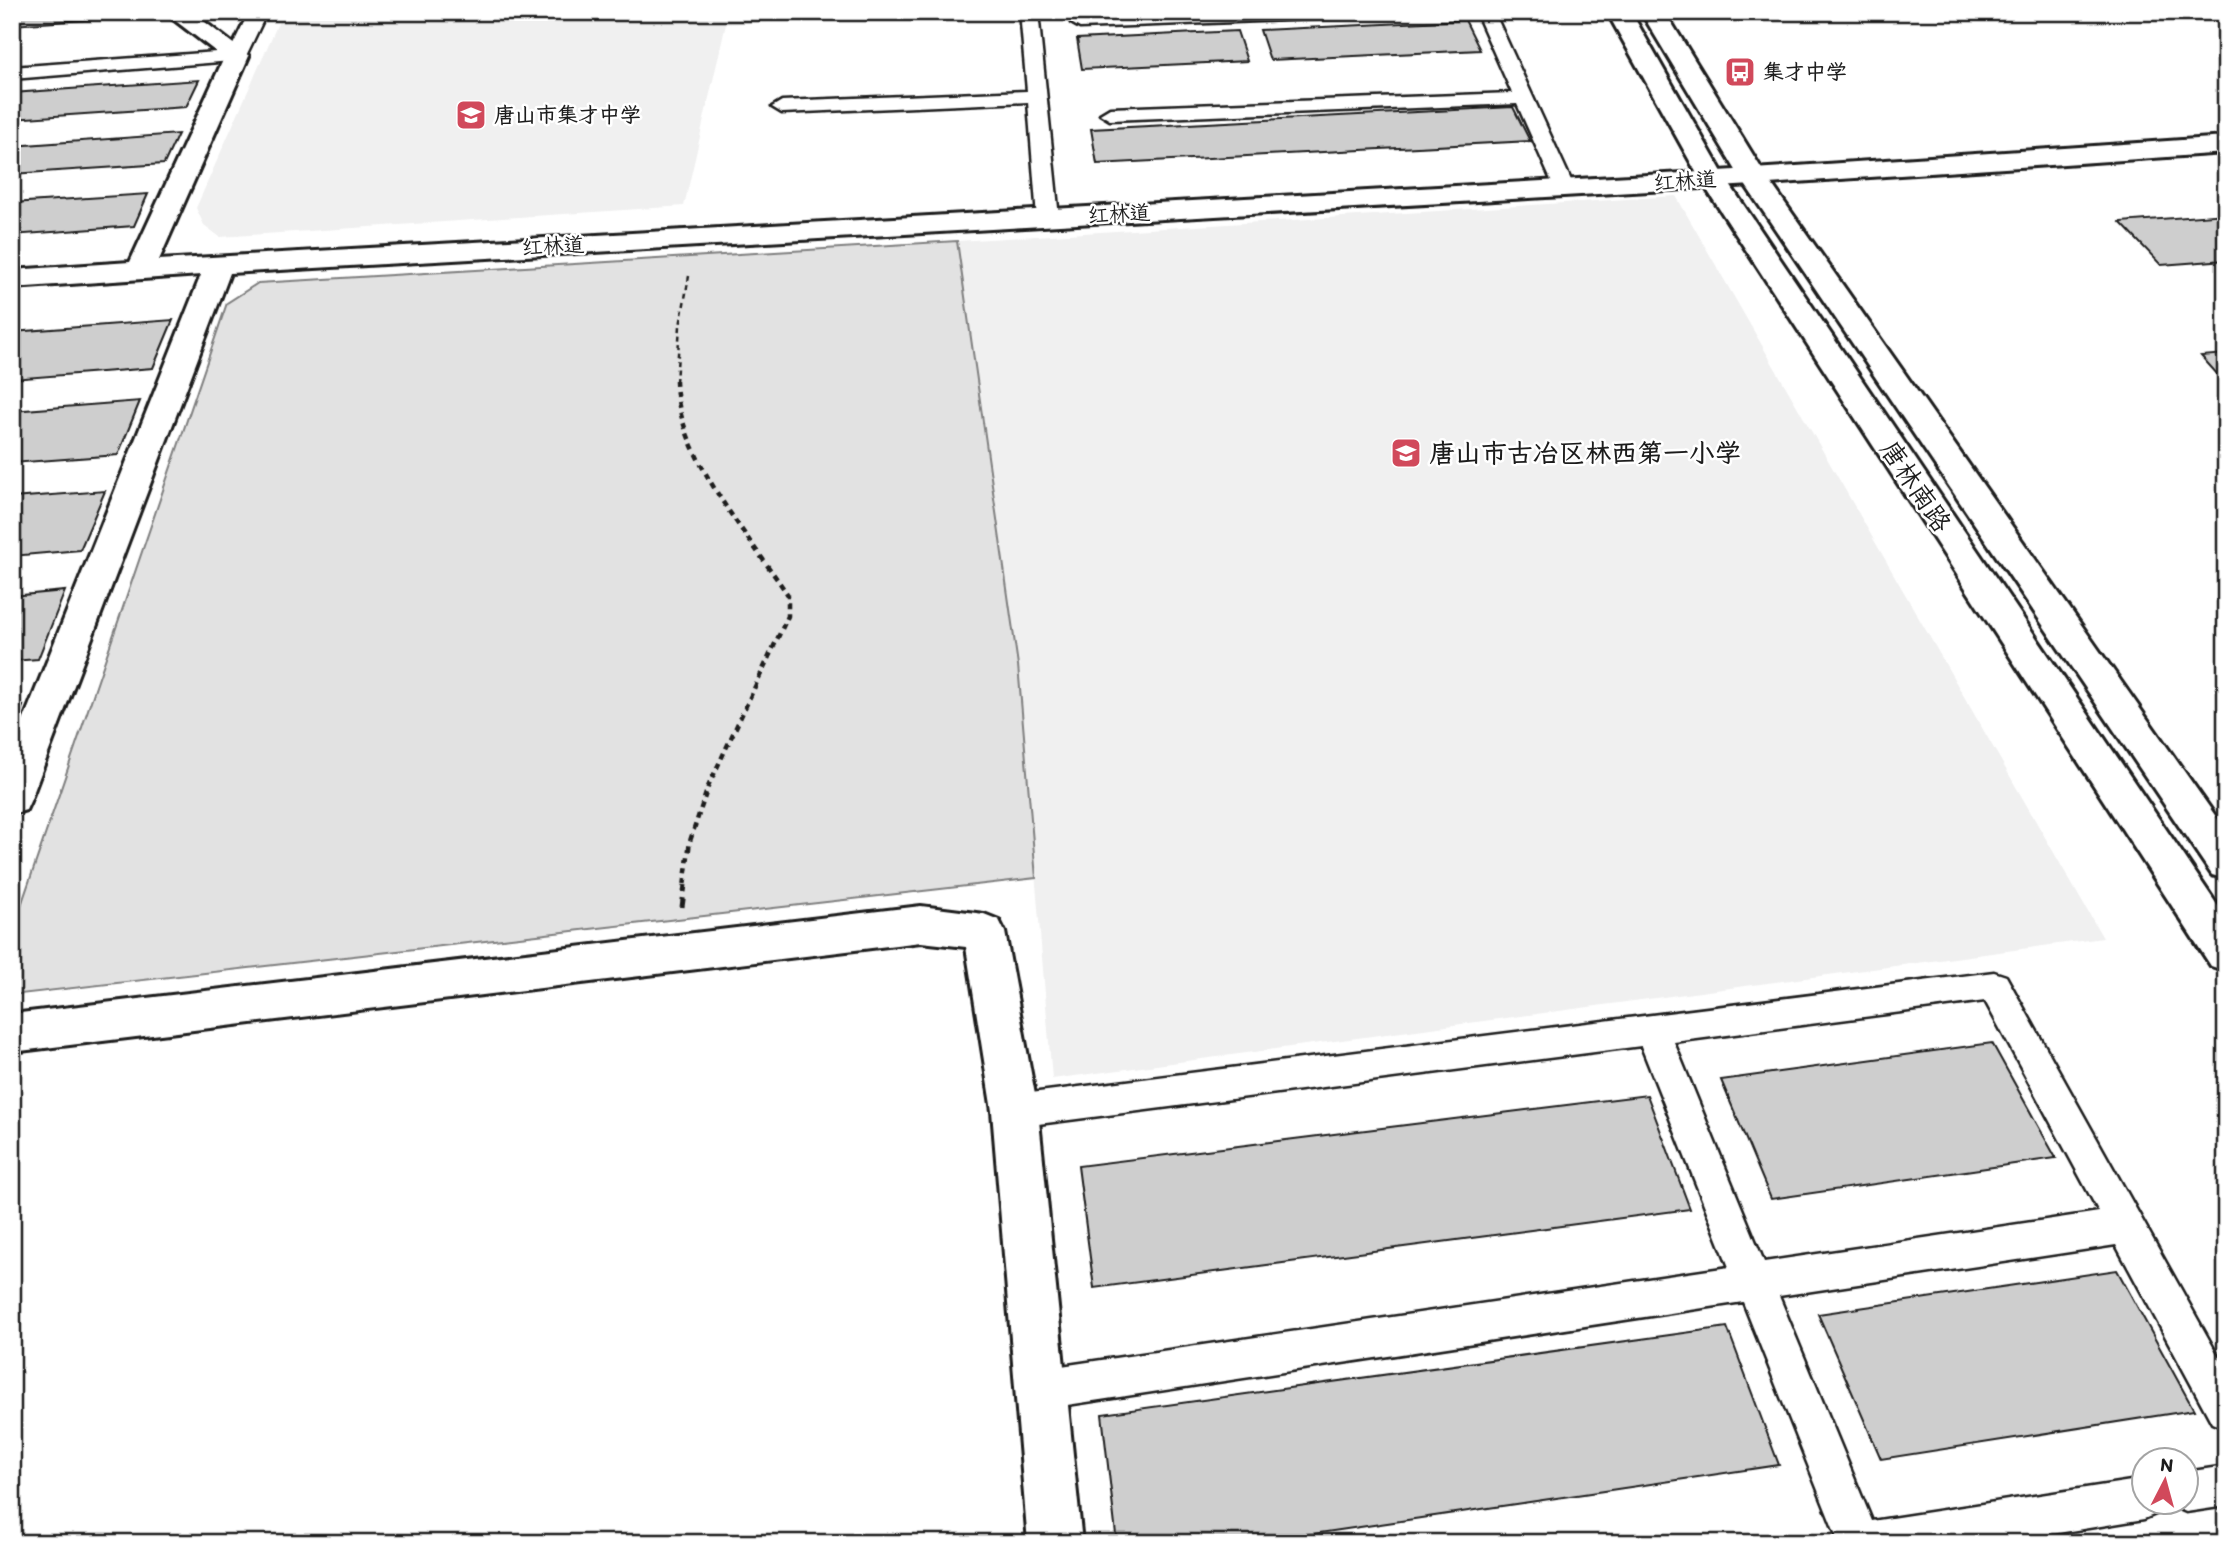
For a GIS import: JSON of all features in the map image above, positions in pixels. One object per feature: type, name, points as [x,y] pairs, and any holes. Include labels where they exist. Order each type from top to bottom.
[{"type":"street","points":[[141,270],[237,56],[176,12]]},
{"type":"street","name":"唐林南路","points":[[1619,12],[1713,179],[2226,953]]},
{"type":"street","name":"唐林南路","points":[[1653,12],[1753,177],[2226,863]]},
{"type":"street","name":"红林道","points":[[12,279],[1565,189],[2226,145]]},
{"type":"street","points":[[12,799],[219,265]]},
{"type":"street","points":[[12,1033],[921,924],[984,932],[1015,1111],[1055,1543]]},
{"type":"lane","points":[[12,73],[237,56],[258,12]]},
{"type":"lane","points":[[1030,12],[1048,218]]},
{"type":"lane","points":[[1080,23],[1363,12]]},
{"type":"lane","points":[[1485,12],[1565,189]]},
{"type":"lane","points":[[782,107],[1037,96]]},
{"type":"lane","points":[[1110,114],[1523,98]]},
{"type":"lane","points":[[1015,1111],[1994,986],[2226,1409]]},
{"type":"lane","points":[[1651,1028],[1861,1543],[2130,1501]]},
{"type":"lane","points":[[1041,1389],[2125,1226]]},
{"type":"lane","points":[[2200,1490],[2226,1486]]},
{"type":"path","points":[[677,955],[690,841],[708,787],[788,616],[788,595],[699,458],[679,412],[676,364],[684,296],[699,238]]},
{"type":"shaded area","name":"唐山市集才中学","points":[[283,12],[790,12],[788,21],[726,24],[684,206],[220,237],[204,225],[196,208]]},
{"type":"shaded area","name":"唐山市古冶区林西第一小学","points":[[1676,196],[2103,938],[1052,1079],[1018,665],[957,241]]},
{"type":"shaded area","points":[[957,241],[1018,665],[1036,878],[12,995],[12,932],[227,303],[258,283]]},
{"type":"building","points":[[12,12],[117,12],[114,18],[12,25]]},
{"type":"building","points":[[1465,20],[1480,50],[1270,60],[1260,30]]},
{"type":"building","points":[[1237,31],[1247,61],[1082,69],[1077,39]]},
{"type":"building","points":[[199,80],[186,107],[12,119],[12,93]]},
{"type":"building","points":[[1513,107],[1530,141],[1097,164],[1091,129]]},
{"type":"building","points":[[178,134],[164,164],[12,174],[12,146]]},
{"type":"building","points":[[148,194],[134,226],[12,235],[12,203]]},
{"type":"building","points":[[2226,214],[2226,260],[2161,265],[2120,222]]},
{"type":"building","points":[[173,320],[153,368],[12,379],[12,332]]},
{"type":"building","points":[[2226,354],[2226,384],[2201,356]]},
{"type":"building","points":[[140,401],[118,455],[12,463],[12,411]]},
{"type":"building","points":[[105,491],[80,550],[12,556],[12,498]]},
{"type":"building","points":[[65,591],[38,659],[12,661],[12,596]]},
{"type":"building","points":[[23,706],[12,733],[12,707]]},
{"type":"building","points":[[1992,1043],[2056,1158],[1771,1199],[1721,1080]]},
{"type":"building","points":[[1647,1095],[1690,1209],[1094,1288],[1078,1166]]},
{"type":"building","points":[[2117,1270],[2194,1410],[1881,1459],[1818,1314]]},
{"type":"building","points":[[1727,1327],[1779,1465],[1252,1543],[1117,1543],[1102,1414]]},
{"type":"place","name":"集才中学","points":[[1740,72]]},
{"type":"place","name":"唐山市集才中学","points":[[471,115]]},
{"type":"place","name":"唐山市古冶区林西第一小学","points":[[1406,453]]}]
